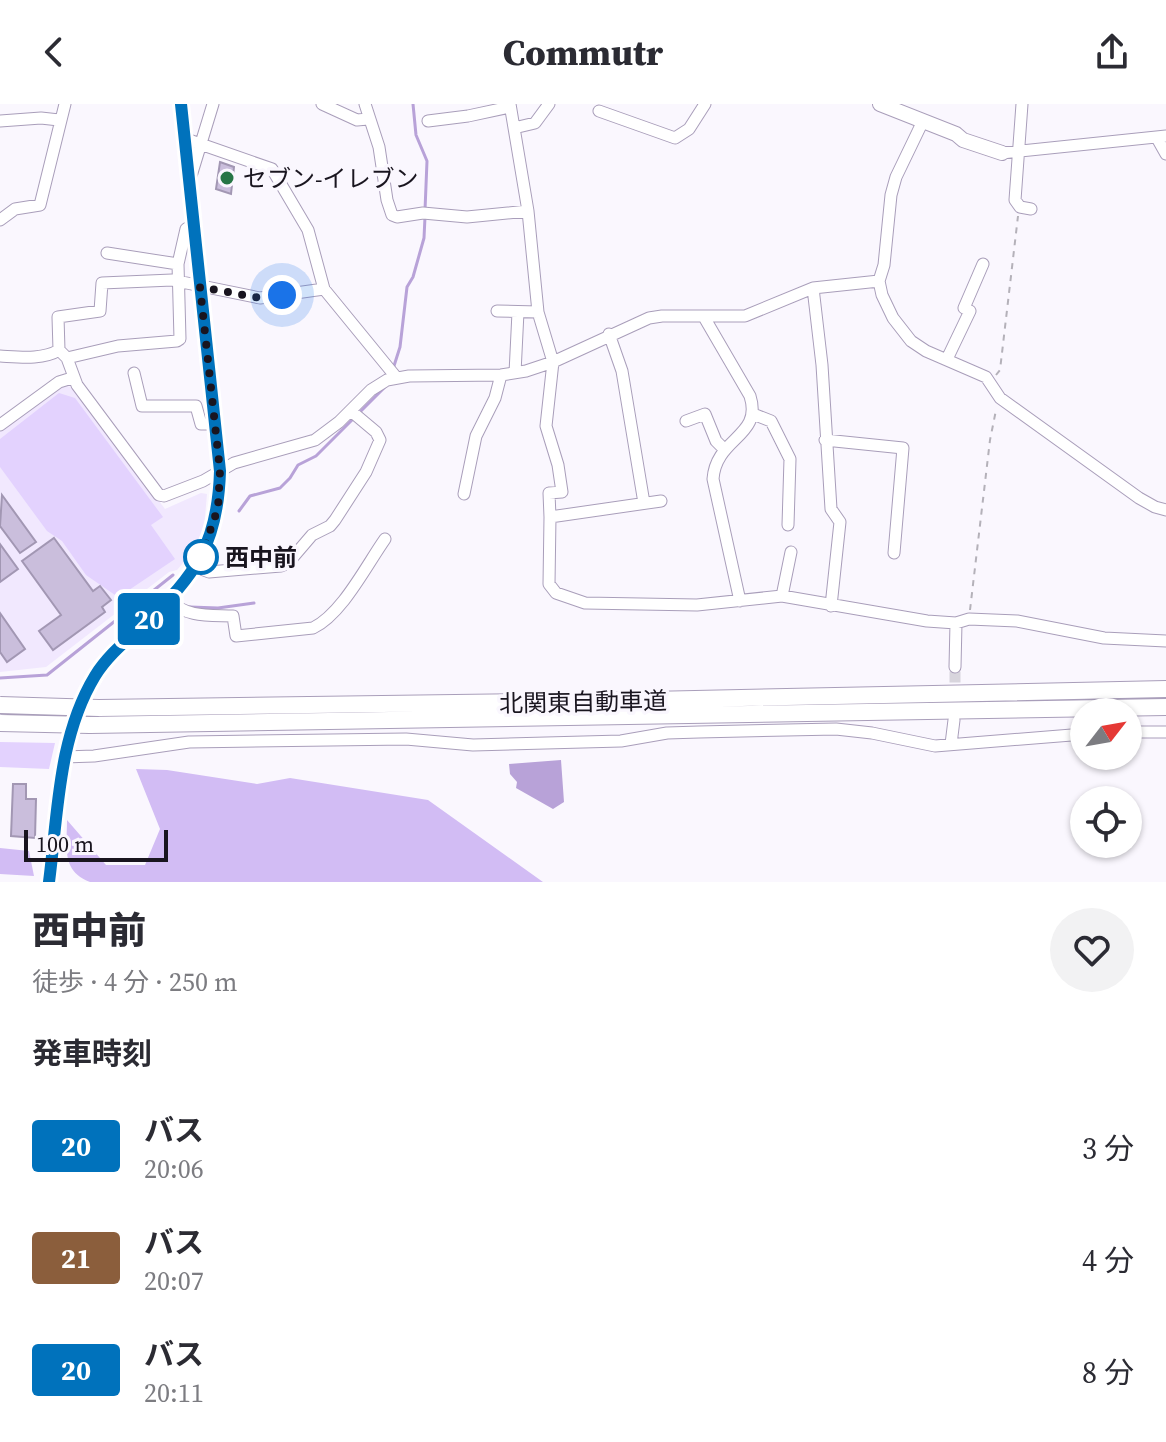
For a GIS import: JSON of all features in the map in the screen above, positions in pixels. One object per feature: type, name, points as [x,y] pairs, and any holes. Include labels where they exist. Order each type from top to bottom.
[{"type":"highway","name":"北関東自動車道","points":[[0,705],[99,708],[619,701],[1166,689]]},
{"type":"highway","name":"北関東自動車道","points":[[0,723],[90,725],[1166,707]]},
{"type":"main road","points":[[880,104],[956,134],[963,140],[1002,153]]},
{"type":"street","points":[[0,220],[15,209],[40,205],[65,104]]},
{"type":"street","points":[[49,882],[64,757],[83,700],[95,677],[121,645],[169,600],[196,567],[218,508],[220,471],[181,104]]},
{"type":"street","points":[[190,180],[213,104]]},
{"type":"street","points":[[322,104],[357,120],[368,119]]},
{"type":"street","points":[[365,104],[379,147],[392,215],[423,213],[467,217],[528,211]]},
{"type":"street","points":[[514,128],[535,123],[549,104]]},
{"type":"street","points":[[599,111],[675,138],[689,129],[705,104]]},
{"type":"street","points":[[1022,104],[1015,200],[1025,208]]},
{"type":"street","points":[[428,121],[468,116],[510,105],[528,211],[538,312],[553,362],[546,426],[558,465],[562,492],[549,493],[548,576],[552,589],[565,598],[598,604],[652,602],[697,605],[782,596],[927,621],[1017,621],[1104,638],[1166,641]]},
{"type":"street","points":[[0,121],[59,120]]},
{"type":"street","points":[[923,121],[896,177],[891,195],[884,265],[879,281],[887,307],[903,332],[918,346],[977,372],[990,382],[1000,398],[1139,498],[1166,510]]},
{"type":"street","points":[[1002,153],[1162,137],[1166,154]]},
{"type":"street","points":[[186,139],[272,169],[308,230],[324,289],[396,377]]},
{"type":"street","points":[[0,356],[63,354],[180,339],[178,264],[186,229],[194,224]]},
{"type":"street","points":[[107,253],[178,264]]},
{"type":"street","points":[[947,359],[970,311],[964,308],[983,264]]},
{"type":"street","points":[[324,289],[260,298],[172,280],[102,283],[100,311],[58,317],[63,354],[72,378],[159,495],[164,496],[234,463],[315,440],[379,384],[396,377],[515,373],[553,362],[649,318],[745,316],[813,288],[879,281]]},
{"type":"street","points":[[813,288],[822,365],[831,509],[840,522],[831,606]]},
{"type":"street","points":[[497,311],[538,312]]},
{"type":"street","points":[[515,373],[518,312]]},
{"type":"street","points":[[704,317],[750,396],[753,414],[750,424],[717,459],[713,479],[740,601]]},
{"type":"street","points":[[609,334],[622,371],[644,503]]},
{"type":"street","points":[[134,373],[142,406],[196,406],[201,424],[215,424]]},
{"type":"street","points":[[464,494],[476,436],[495,398],[501,375]]},
{"type":"street","points":[[0,425],[59,382],[72,378]]},
{"type":"street","points":[[196,567],[209,572],[281,566],[293,558],[312,535],[330,526],[366,472],[380,440],[376,432],[351,411]]},
{"type":"street","points":[[686,421],[705,414],[716,441],[724,449]]},
{"type":"street","points":[[753,414],[771,421],[790,459],[788,525]]},
{"type":"street","points":[[825,440],[903,448],[894,553]]},
{"type":"street","points":[[550,517],[661,501]]},
{"type":"street","points":[[169,600],[187,614],[233,616],[236,636],[313,628],[335,611],[385,539]]},
{"type":"street","points":[[782,596],[791,552]]},
{"type":"street","points":[[955,667],[956,623]]},
{"type":"street","points":[[951,744],[954,720]]},
{"type":"street","points":[[64,757],[94,756],[189,742],[406,739],[473,745],[577,743],[688,732],[836,729],[872,733],[921,745],[1070,735]]},
{"type":"street","points":[[1142,732],[1166,732]]},
{"type":"path","points":[[990,382],[1000,370],[1025,208]]},
{"type":"path","points":[[969,619],[990,440],[1000,398]]},
{"type":"shaded area","points":[[62,384],[73,388],[165,509],[201,493],[207,494],[204,528],[197,546],[177,570],[169,572],[46,667],[0,672],[0,430]]},
{"type":"shaded area","points":[[59,393],[75,398],[163,517],[151,525],[175,559],[129,590],[115,595],[86,575],[62,541],[47,531],[0,467],[0,439]]},
{"type":"shaded area","points":[[0,742],[55,743],[49,769],[0,767]]},
{"type":"shaded area","points":[[561,760],[564,802],[553,809],[516,788],[517,782],[510,774],[509,764]]},
{"type":"shaded area","points":[[136,769],[167,770],[257,784],[290,778],[428,800],[543,882],[90,882],[70,865],[67,820],[106,865],[145,865],[160,829]]},
{"type":"shaded area","points":[[0,848],[29,851],[34,876],[0,874]]},
{"type":"building","points":[[220,162],[234,167],[231,194],[216,189]]},
{"type":"building","points":[[2,495],[36,542],[20,553],[0,526]]},
{"type":"building","points":[[54,538],[93,591],[100,586],[111,600],[102,607],[105,612],[53,650],[39,631],[61,615],[22,561]]},
{"type":"building","points":[[0,544],[18,569],[0,582]]},
{"type":"building","points":[[0,613],[25,649],[7,662],[0,652]]},
{"type":"building","points":[[13,784],[26,784],[26,799],[36,799],[35,838],[11,836]]},
{"type":"waterway","points":[[413,104],[416,135],[427,161],[425,210]]},
{"type":"waterway","points":[[393,369],[400,347],[407,287],[424,238],[425,217]]},
{"type":"waterway","points":[[360,412],[388,384]]},
{"type":"waterway","points":[[239,511],[250,496],[280,488],[298,465],[316,456],[355,417]]},
{"type":"waterway","points":[[0,678],[47,675],[173,575]]},
{"type":"waterway","points":[[190,607],[218,608],[254,603]]},
{"type":"tunnel","points":[[955,667],[955,699]]},
{"type":"bus line","name":"20","points":[[49,882],[64,757],[83,700],[106,661],[169,600],[196,567],[206,548],[218,508],[220,471],[181,104]]},
{"type":"place","name":"セブン-イレブン","points":[[227,178]]},
{"type":"place","name":"西中前","points":[[201,557]]},
{"type":"route","points":[[201,557],[218,508],[220,471],[200,287],[260,298],[282,295]]}]
